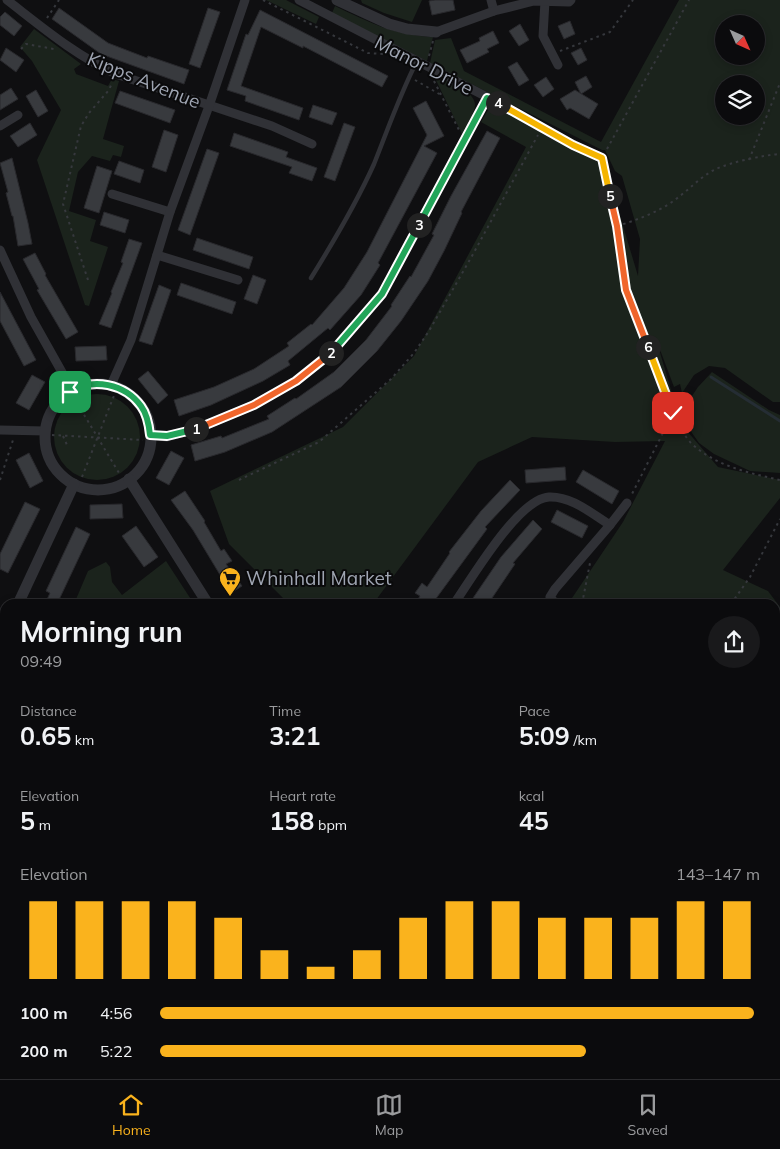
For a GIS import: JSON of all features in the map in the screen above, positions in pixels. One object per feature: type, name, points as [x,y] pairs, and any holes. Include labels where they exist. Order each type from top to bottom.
[{"type":"street","name":"Kipps Avenue","points":[[7,0],[92,63],[116,74],[272,126],[312,144]]},
{"type":"street","points":[[114,386],[131,340],[170,212],[245,0]]},
{"type":"street","name":"Manor Drive","points":[[298,0],[417,61],[573,145],[602,158]]},
{"type":"street","points":[[336,0],[349,3],[389,24],[407,29],[436,32],[494,11],[534,1],[568,2],[572,0]]},
{"type":"street","points":[[490,0],[494,11]]},
{"type":"street","points":[[546,1],[543,36],[558,66]]},
{"type":"street","points":[[150,438],[199,428],[254,405],[296,381],[335,349],[382,294],[487,98]]},
{"type":"street","points":[[0,126],[18,115]]},
{"type":"street","points":[[112,194],[170,212]]},
{"type":"street","points":[[0,250],[30,317],[71,391]]},
{"type":"street","points":[[157,255],[238,280]]},
{"type":"street","points":[[91,384],[114,386],[130,395],[141,406],[148,420],[150,438],[146,457],[142,465],[126,480],[114,487],[98,489],[76,485],[64,477],[51,461],[46,447],[45,433],[48,417],[58,402],[71,391],[91,384]]},
{"type":"street","points":[[0,430],[45,433]]},
{"type":"street","points":[[126,480],[205,599]]},
{"type":"street","points":[[20,599],[76,485]]},
{"type":"street","points":[[457,599],[506,528],[524,509],[535,501],[548,497],[571,500],[610,525]]},
{"type":"street","points":[[552,599],[550,597],[555,589],[593,546],[627,503]]},
{"type":"lane","points":[[311,278],[350,212],[373,165],[417,61]]},
{"type":"path","points":[[41,26],[59,0]]},
{"type":"path","points":[[263,0],[368,53],[389,55]]},
{"type":"path","points":[[553,54],[610,32],[633,0]]},
{"type":"path","points":[[689,0],[602,158],[617,226],[626,290],[673,413],[690,442],[711,458],[741,471],[780,480]]},
{"type":"path","points":[[436,32],[426,66],[464,141]]},
{"type":"path","points":[[22,49],[26,44],[76,53]]},
{"type":"path","points":[[88,280],[63,204],[81,126],[89,113],[109,90],[116,74]]},
{"type":"path","points":[[409,77],[441,95]]},
{"type":"path","points":[[749,160],[780,83]]},
{"type":"path","points":[[239,480],[319,442],[391,380],[414,353],[429,331],[532,149],[542,127]]},
{"type":"path","points":[[617,226],[652,213],[675,200],[704,176],[718,168],[765,155],[780,154]]},
{"type":"path","points":[[76,485],[98,438],[114,386]]},
{"type":"path","points":[[71,391],[98,438],[126,480]]},
{"type":"path","points":[[627,503],[673,413]]},
{"type":"path","points":[[0,480],[15,430]]},
{"type":"path","points":[[45,433],[98,438],[150,438]]},
{"type":"path","points":[[62,436],[67,444],[70,445]]},
{"type":"path","points":[[735,599],[750,577],[780,519]]},
{"type":"path","points":[[583,599],[593,546]]},
{"type":"shaded area","points":[[266,0],[286,0],[319,17],[316,24]]},
{"type":"shaded area","points":[[361,0],[422,0],[412,22],[384,13],[362,3]]},
{"type":"shaded area","points":[[679,0],[780,0],[780,402],[773,402],[725,368],[709,366],[694,375],[682,393],[680,384],[674,387],[656,339],[681,424],[718,467],[780,480],[780,498],[723,570],[768,591],[774,599],[571,599],[623,522],[665,441],[615,442],[532,437],[478,462],[377,599],[284,599],[229,544],[210,491],[343,427],[414,356],[526,147],[481,122],[488,110],[501,109],[603,159],[638,276],[640,239],[622,176],[615,171],[605,150],[430,63],[435,40],[451,38],[464,71],[601,142]]},
{"type":"shaded area","points":[[335,6],[371,23],[394,31],[433,37],[427,61],[332,13]]},
{"type":"shaded area","points":[[34,29],[81,64],[74,69],[76,74],[108,86],[112,79],[119,81],[103,139],[124,146],[121,157],[113,155],[110,161],[92,156],[78,172],[69,211],[96,220],[90,241],[108,247],[89,306],[85,305],[37,160],[61,110],[32,61],[20,47]]},
{"type":"shaded area","points":[[433,74],[465,91],[474,100],[474,112],[462,134]]},
{"type":"shaded area","points":[[712,372],[769,410],[780,415],[780,473],[750,471],[714,454],[699,443],[690,430],[684,408],[698,387]]},
{"type":"shaded area","points":[[97,394],[114,397],[128,406],[137,420],[140,437],[137,454],[128,468],[114,477],[97,480],[80,477],[66,468],[57,454],[54,437],[57,420],[66,406],[80,397]]},
{"type":"shaded area","points":[[166,561],[191,599],[76,599],[88,571],[106,562],[110,567],[112,582],[122,595]]},
{"type":"building","points":[[453,0],[455,10],[432,15],[429,1]]},
{"type":"building","points":[[59,8],[108,43],[147,58],[148,56],[189,70],[184,84],[101,54],[52,19]]},
{"type":"building","points":[[208,8],[220,12],[200,68],[189,64]]},
{"type":"building","points":[[260,10],[388,76],[382,87],[303,46],[303,48],[261,27],[241,86],[303,108],[299,120],[245,101],[246,96],[227,90],[246,34],[248,35]]},
{"type":"building","points":[[5,12],[22,26],[14,36],[0,25],[0,17]]},
{"type":"building","points":[[570,21],[575,34],[564,39],[558,26]]},
{"type":"building","points":[[520,24],[529,40],[519,46],[509,31]]},
{"type":"building","points":[[493,31],[499,43],[487,49],[489,52],[467,63],[460,50],[480,41],[479,38]]},
{"type":"building","points":[[6,48],[24,60],[16,72],[0,60]]},
{"type":"building","points":[[581,48],[587,60],[578,65],[571,53]]},
{"type":"building","points":[[517,62],[529,80],[519,86],[508,67]]},
{"type":"building","points":[[586,76],[592,87],[581,94],[575,82]]},
{"type":"building","points":[[546,77],[554,89],[543,97],[534,85]]},
{"type":"building","points":[[11,88],[18,99],[0,110],[0,95]]},
{"type":"building","points":[[36,90],[48,111],[38,117],[26,96]]},
{"type":"building","points":[[575,90],[598,104],[589,119],[570,108],[567,110],[560,99]]},
{"type":"building","points":[[120,91],[175,110],[170,123],[115,103]]},
{"type":"building","points":[[426,101],[444,136],[424,146],[437,153],[378,263],[380,265],[361,295],[330,330],[328,328],[288,361],[290,365],[263,381],[211,405],[179,416],[174,400],[214,387],[254,369],[289,346],[287,343],[312,325],[344,288],[367,252],[427,135],[413,108]]},
{"type":"building","points":[[313,105],[337,113],[332,125],[309,117]]},
{"type":"building","points":[[30,123],[37,135],[18,147],[10,136]]},
{"type":"building","points":[[344,123],[355,127],[335,181],[324,177]]},
{"type":"building","points":[[164,130],[178,135],[166,172],[152,167]]},
{"type":"building","points":[[487,131],[500,138],[461,212],[444,251],[428,281],[401,321],[377,351],[341,387],[272,432],[225,452],[195,461],[191,445],[221,436],[222,438],[269,419],[267,416],[296,399],[334,372],[366,340],[411,277],[434,235],[432,234],[451,196]]},
{"type":"building","points":[[234,133],[288,152],[286,157],[317,168],[312,181],[289,173],[292,167],[230,146]]},
{"type":"building","points":[[207,149],[219,153],[190,235],[178,230]]},
{"type":"building","points":[[12,158],[32,244],[18,246],[13,216],[6,193],[8,192],[0,163]]},
{"type":"building","points":[[119,161],[144,170],[140,183],[114,174]]},
{"type":"building","points":[[97,166],[112,171],[99,213],[84,208]]},
{"type":"building","points":[[104,212],[129,220],[125,233],[100,225]]},
{"type":"building","points":[[197,238],[253,257],[249,269],[193,250]]},
{"type":"building","points":[[129,239],[142,243],[111,328],[99,324],[123,263],[121,262]]},
{"type":"building","points":[[35,253],[45,275],[78,332],[66,339],[37,290],[39,289],[23,259]]},
{"type":"building","points":[[253,275],[266,280],[257,304],[244,299]]},
{"type":"building","points":[[181,283],[236,302],[232,314],[177,295]]},
{"type":"building","points":[[159,285],[171,290],[152,345],[139,341]]},
{"type":"building","points":[[0,292],[36,360],[24,366],[0,321]]},
{"type":"building","points":[[106,346],[107,360],[76,361],[75,347]]},
{"type":"building","points":[[148,371],[168,395],[158,404],[138,379]]},
{"type":"building","points":[[32,375],[45,382],[29,410],[16,403]]},
{"type":"building","points":[[171,451],[184,458],[169,485],[156,478]]},
{"type":"building","points":[[29,453],[43,481],[30,488],[16,460]]},
{"type":"building","points":[[565,467],[566,480],[526,483],[525,470]]},
{"type":"building","points":[[583,470],[619,491],[612,504],[576,482]]},
{"type":"building","points":[[510,480],[520,490],[485,527],[487,529],[436,599],[418,599],[420,596],[415,593],[422,583],[427,587],[449,552],[481,511]]},
{"type":"building","points":[[185,491],[205,521],[221,551],[224,549],[232,561],[226,564],[242,586],[231,593],[193,530],[171,500]]},
{"type":"building","points":[[25,502],[40,509],[8,573],[0,569],[0,554]]},
{"type":"building","points":[[122,504],[123,518],[90,519],[90,505]]},
{"type":"building","points":[[557,510],[588,526],[582,538],[551,522]]},
{"type":"building","points":[[533,520],[542,529],[513,563],[515,564],[491,599],[472,599],[501,557]]},
{"type":"building","points":[[136,526],[158,557],[144,567],[122,536]]},
{"type":"building","points":[[76,527],[90,534],[59,599],[47,599],[50,593],[46,591]]},
{"type":"waterway","points":[[711,377],[780,421]]},
{"type":"place","name":"Whinhall Market","points":[[230,597]]},
{"type":"route","points":[[70,392],[85,385],[98,384],[117,387],[130,395],[141,406],[148,420],[150,435],[167,436],[199,428],[254,405],[296,381],[335,349],[382,294],[487,98],[573,145],[602,158],[617,226],[626,290],[673,413]]}]
